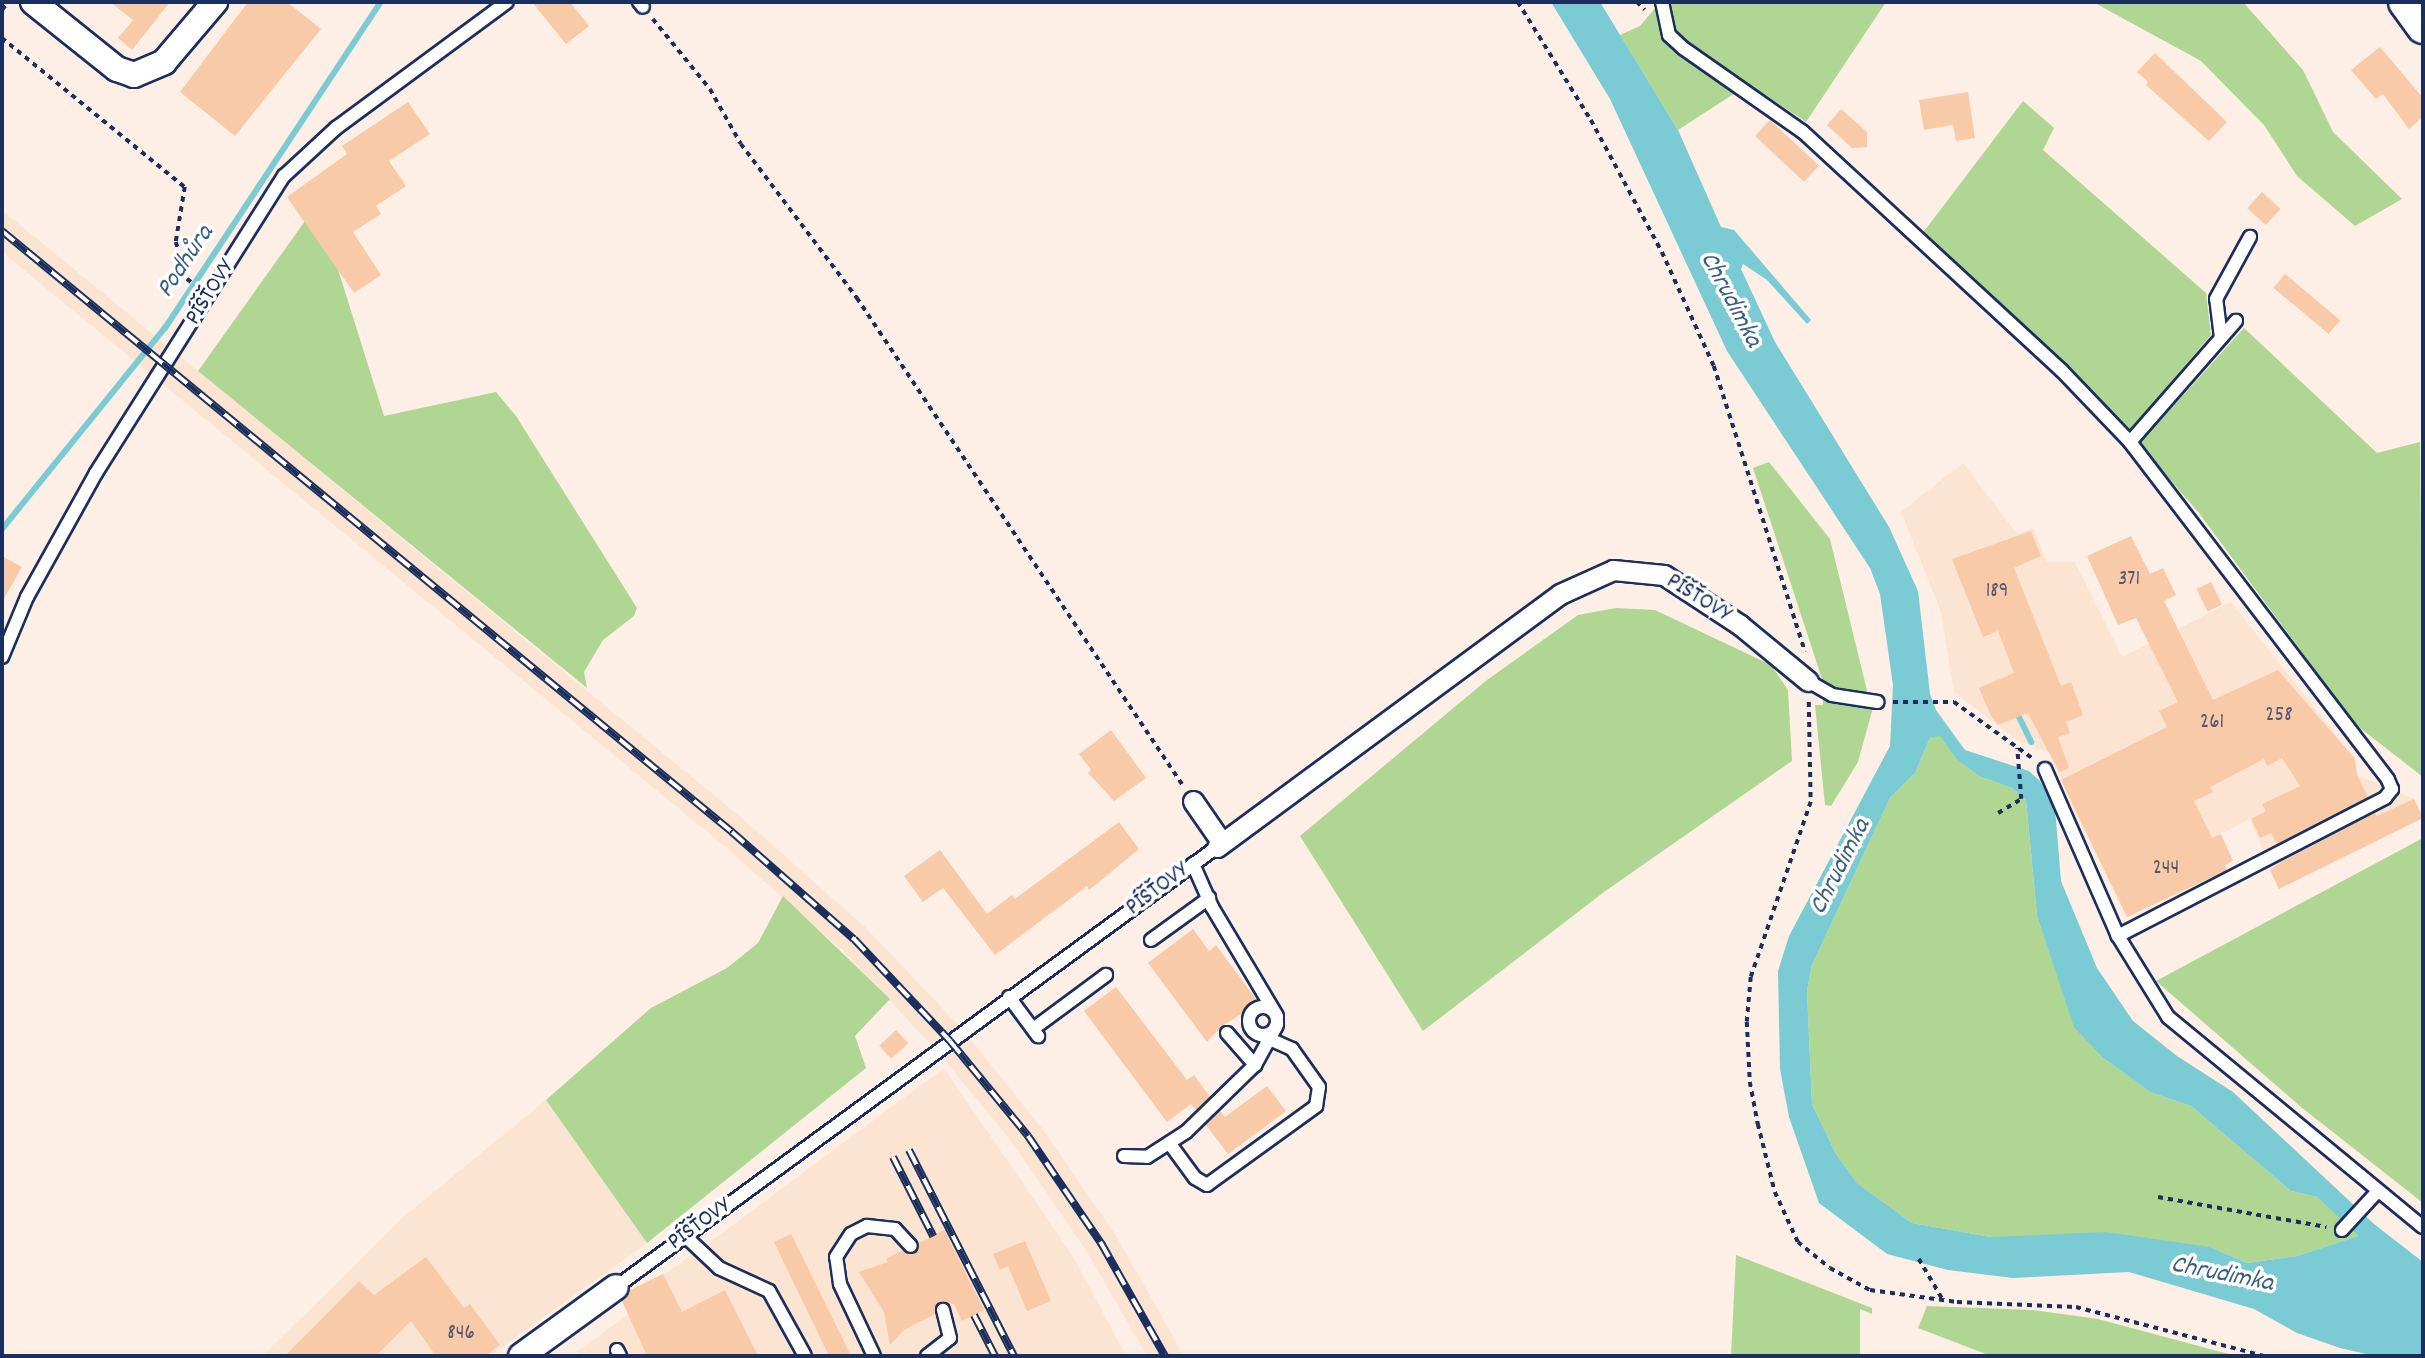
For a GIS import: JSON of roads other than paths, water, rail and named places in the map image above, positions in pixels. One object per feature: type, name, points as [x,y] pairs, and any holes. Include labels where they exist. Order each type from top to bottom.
[{"type":"street","points":[[33,2],[117,69],[134,75],[164,62],[215,2]]},
{"type":"street","points":[[2405,2],[2423,27]]},
{"type":"street","name":"PÍŠŤOVY","points":[[1219,845],[1560,594],[1613,570],[1664,575],[1741,625],[1808,681]]},
{"type":"street","points":[[1193,801],[1219,845]]},
{"type":"street","name":"PÍŠŤOVY","points":[[530,1354],[615,1287]]},
{"type":"lane","name":"PÍŠŤOVY","points":[[2,657],[27,597],[96,473],[284,176],[336,128],[507,2]]},
{"type":"lane","points":[[1662,2],[1669,35],[1803,132],[2052,362],[2130,442],[2263,621],[2369,752],[2392,789],[2385,798],[2118,936]]},
{"type":"lane","points":[[2221,338],[2216,299],[2250,237]]},
{"type":"lane","points":[[2130,442],[2236,321]]},
{"type":"lane","points":[[1808,681],[1832,695],[1877,702]]},
{"type":"lane","points":[[2045,769],[2118,936],[2168,1017],[2423,1227]]},
{"type":"lane","name":"PÍŠŤOVY","points":[[615,1287],[1219,845]]},
{"type":"lane","points":[[1170,1144],[1195,1178],[1207,1185],[1316,1106],[1320,1092],[1314,1078],[1271,1028],[1193,864]]},
{"type":"lane","points":[[1151,940],[1209,898]]},
{"type":"lane","points":[[1009,997],[1036,1033],[1106,975]]},
{"type":"lane","points":[[1124,1156],[1147,1157],[1170,1144],[1255,1065],[1271,1028]]},
{"type":"lane","points":[[1227,1033],[1255,1065]]},
{"type":"lane","points":[[2342,1230],[2378,1191]]},
{"type":"lane","points":[[874,1356],[840,1284],[836,1257],[844,1240],[867,1226],[895,1229],[911,1246]]},
{"type":"lane","points":[[685,1237],[719,1269],[769,1291],[804,1356]]},
{"type":"lane","points":[[927,1356],[950,1338],[943,1310]]},
{"type":"water","name":"Chrudimka","points":[[1551,2],[1600,2],[1678,130],[1721,227],[1734,230],[1811,320],[1807,324],[1767,280],[1743,264],[1741,269],[1775,342],[1889,527],[1918,591],[1930,694],[1936,710],[1965,750],[2029,771],[2040,781],[2055,808],[2061,881],[2097,968],[2133,1021],[2177,1056],[2233,1092],[2374,1224],[2423,1262],[2423,1356],[2375,1356],[2340,1348],[2297,1333],[2254,1309],[2129,1272],[2013,1278],[1948,1270],[1887,1254],[1819,1203],[1789,1117],[1780,1069],[1778,971],[1789,936],[1890,746],[1893,685],[1880,594],[1870,568],[1727,351],[1610,99]],"holes":[[[1940,736],[1956,759],[1979,776],[2012,788],[2026,800],[2037,916],[2074,1027],[2102,1057],[2150,1092],[2191,1106],[2291,1191],[2317,1197],[2359,1236],[2297,1256],[2247,1263],[2210,1247],[2106,1232],[1991,1237],[1912,1223],[1857,1183],[1836,1154],[1812,1104],[1807,991],[1812,965],[1890,798],[1915,773],[1930,738]]]},
{"type":"waterway","name":"Podhůra","points":[[2,529],[165,328],[381,2]]},
{"type":"waterway","points":[[2019,717],[2031,742]]},
{"type":"railway","points":[[2,231],[732,832],[854,939],[950,1041],[1028,1136],[1101,1243],[1165,1356]]},
{"type":"railway","points":[[909,1150],[1014,1356]]},
{"type":"railway","points":[[893,1157],[933,1236]]},
{"type":"railway","points":[[974,1315],[995,1356]]}]
